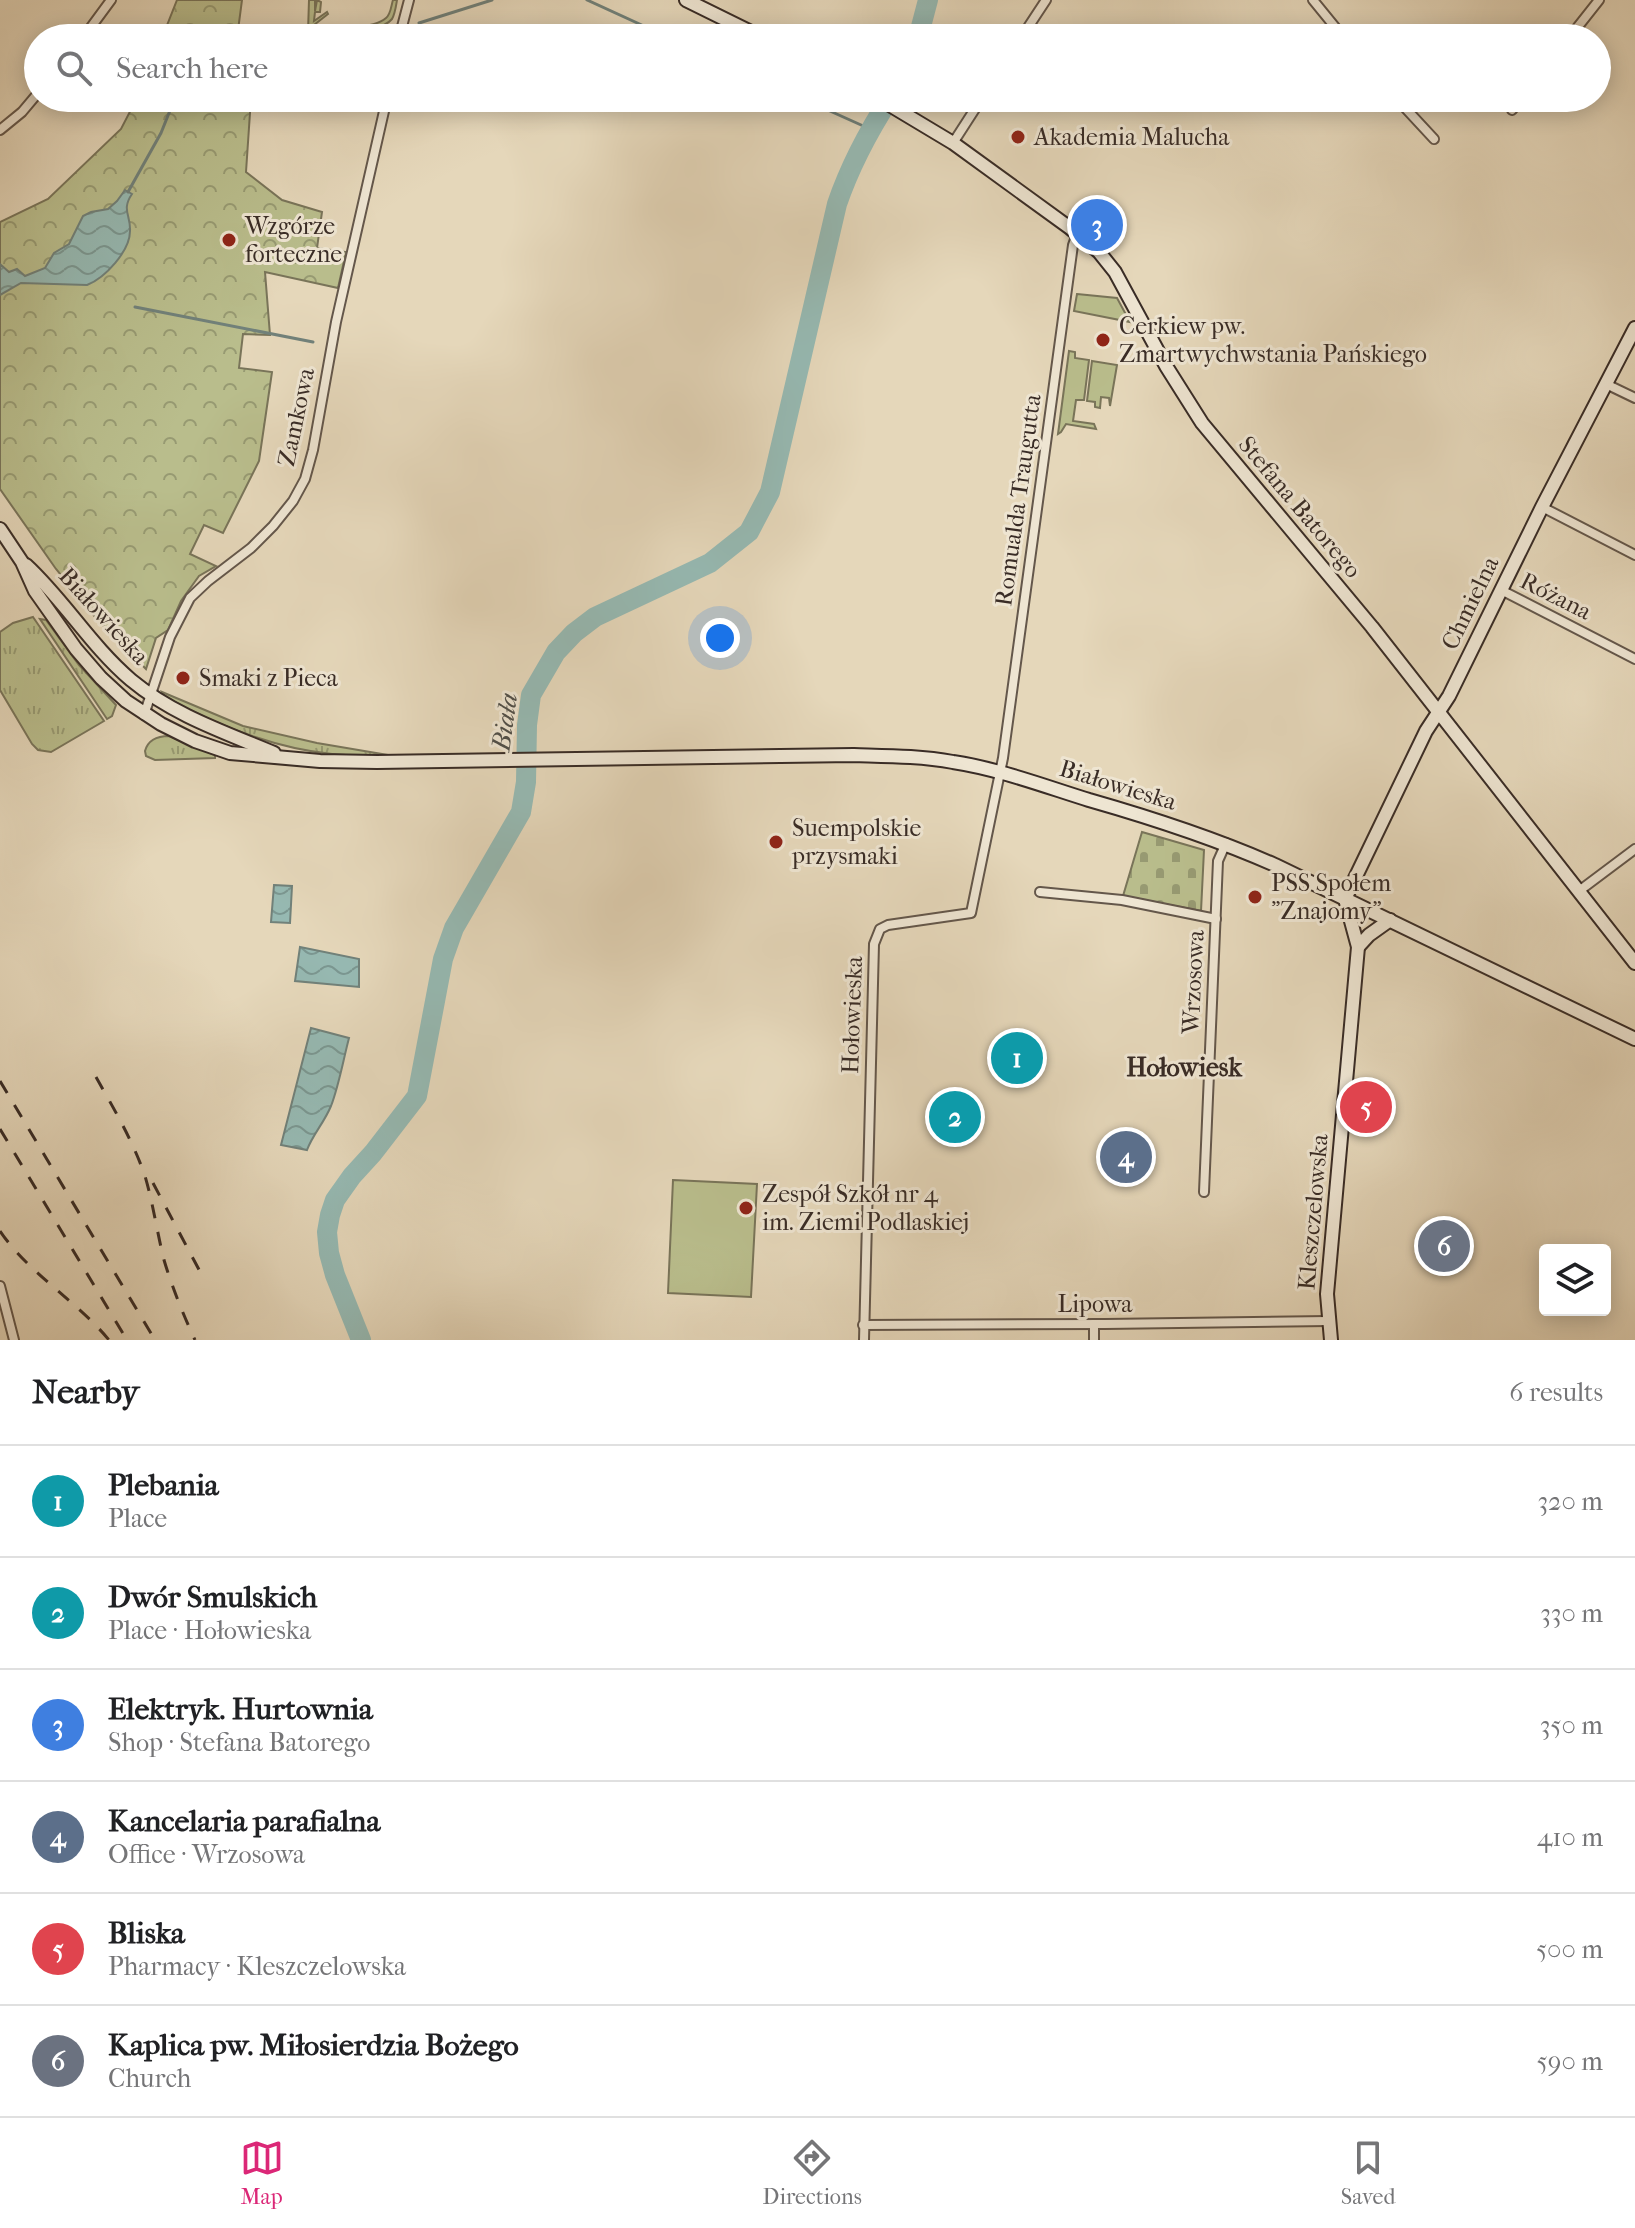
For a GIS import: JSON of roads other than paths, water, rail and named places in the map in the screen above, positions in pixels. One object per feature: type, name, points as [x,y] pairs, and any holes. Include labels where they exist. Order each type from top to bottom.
[{"type":"main road","points":[[686,0],[735,24]]},
{"type":"main road","name":"Stefana Batorego","points":[[901,112],[953,143],[1099,252],[1115,272],[1202,423],[1349,598],[1635,963]]},
{"type":"main road","name":"Chmielna","points":[[1345,899],[1426,731],[1449,696],[1635,328]]},
{"type":"main road","name":"Białowieska","points":[[0,529],[22,562],[35,591],[101,678],[144,715],[195,741],[230,753],[363,762],[824,755],[909,756],[954,762],[1001,772],[1226,843],[1635,1039]]},
{"type":"main road","name":"Białowieska","points":[[22,562],[46,584],[128,678],[151,696],[203,724],[284,757]]},
{"type":"main road","name":"Kleszczelowska","points":[[1331,1340],[1327,1294],[1358,947],[1345,899]]},
{"type":"main road","points":[[1358,947],[1390,920]]},
{"type":"street","points":[[93,24],[111,0]]},
{"type":"street","points":[[403,24],[409,0]]},
{"type":"street","points":[[1030,24],[1046,0]]},
{"type":"street","points":[[1313,0],[1333,24]]},
{"type":"street","points":[[1580,24],[1599,0]]},
{"type":"street","points":[[0,130],[24,110]]},
{"type":"street","name":"Zamkowa","points":[[144,715],[170,637],[190,598],[273,526],[293,501],[305,479],[336,322],[384,112]]},
{"type":"street","points":[[953,143],[973,112]]},
{"type":"street","points":[[1409,112],[1434,139]]},
{"type":"street","name":"Romualda Traugutta","points":[[1001,772],[1073,245],[1077,234]]},
{"type":"street","points":[[1606,384],[1635,398]]},
{"type":"street","points":[[1542,507],[1635,555]]},
{"type":"street","name":"Różana","points":[[1501,590],[1635,659]]},
{"type":"street","name":"Hołowieska","points":[[864,1340],[876,936],[880,929],[888,925],[971,913],[1001,772]]},
{"type":"street","name":"Wrzosowa","points":[[1204,1192],[1218,861],[1226,843]]},
{"type":"street","points":[[1579,891],[1635,849]]},
{"type":"street","name":"Wrzosowa","points":[[1040,892],[1122,900],[1216,919]]},
{"type":"street","points":[[0,1286],[14,1340]]},
{"type":"street","name":"Lipowa","points":[[863,1325],[1328,1321]]},
{"type":"street","points":[[1094,1324],[1094,1340]]},
{"type":"water","points":[[125,190],[132,194],[127,209],[129,239],[115,263],[101,276],[87,285],[21,283],[0,295],[0,264],[9,272],[17,269],[25,276],[45,268],[54,253],[69,244],[83,216],[108,209]]},
{"type":"water","points":[[274,885],[292,886],[290,923],[271,922]]},
{"type":"water","points":[[300,947],[359,959],[359,987],[295,981]]},
{"type":"water","points":[[311,1028],[349,1038],[331,1106],[307,1150],[281,1145]]},
{"type":"waterway","points":[[419,23],[492,0]]},
{"type":"waterway","points":[[587,0],[639,24]]},
{"type":"waterway","name":"Biała","points":[[922,24],[928,0]]},
{"type":"waterway","points":[[128,192],[169,112]]},
{"type":"waterway","points":[[832,112],[870,129]]},
{"type":"waterway","name":"Biała","points":[[361,1340],[329,1253],[327,1232],[330,1215],[335,1200],[352,1176],[417,1096],[443,959],[454,928],[521,812],[526,782],[531,695],[556,652],[595,617],[710,563],[749,532],[770,492],[837,204],[860,150],[881,112]]},
{"type":"waterway","points":[[135,307],[313,342]]},
{"type":"railway","points":[[96,1077],[140,1163],[164,1260],[195,1340]]},
{"type":"railway","points":[[0,1081],[155,1340]]},
{"type":"railway","points":[[0,1129],[127,1340]]},
{"type":"railway","points":[[153,1183],[205,1281]]},
{"type":"railway","points":[[0,1231],[25,1261],[109,1340]]},
{"type":"place","name":"Akademia Malucha","points":[[1018,137]]},
{"type":"place","name":"Elektryk. Hurtownia","points":[[1097,225]]},
{"type":"place","name":"Wzgórze forteczne","points":[[229,240]]},
{"type":"place","name":"Cerkiew pw. Zmartwychwstania Pańskiego","points":[[1103,340]]},
{"type":"place","name":"Smaki z Pieca","points":[[183,678]]},
{"type":"place","name":"Suempolskie przysmaki","points":[[776,842]]},
{"type":"place","name":"PSS Społem \"Znajomy\"","points":[[1255,897]]},
{"type":"place","name":"Plebania","points":[[1017,1058]]},
{"type":"place","name":"Bliska","points":[[1366,1107]]},
{"type":"place","name":"Dwór Smulskich","points":[[955,1117]]},
{"type":"place","name":"Kancelaria parafialna","points":[[1126,1157]]},
{"type":"place","name":"Zespół Szkół nr 4 im. Ziemi Podlaskiej","points":[[746,1208]]},
{"type":"place","name":"Kaplica pw. Miłosierdzia Bożego","points":[[1444,1246]]},
{"type":"district","name":"Hołowiesk","points":[[1184,1067]]}]
